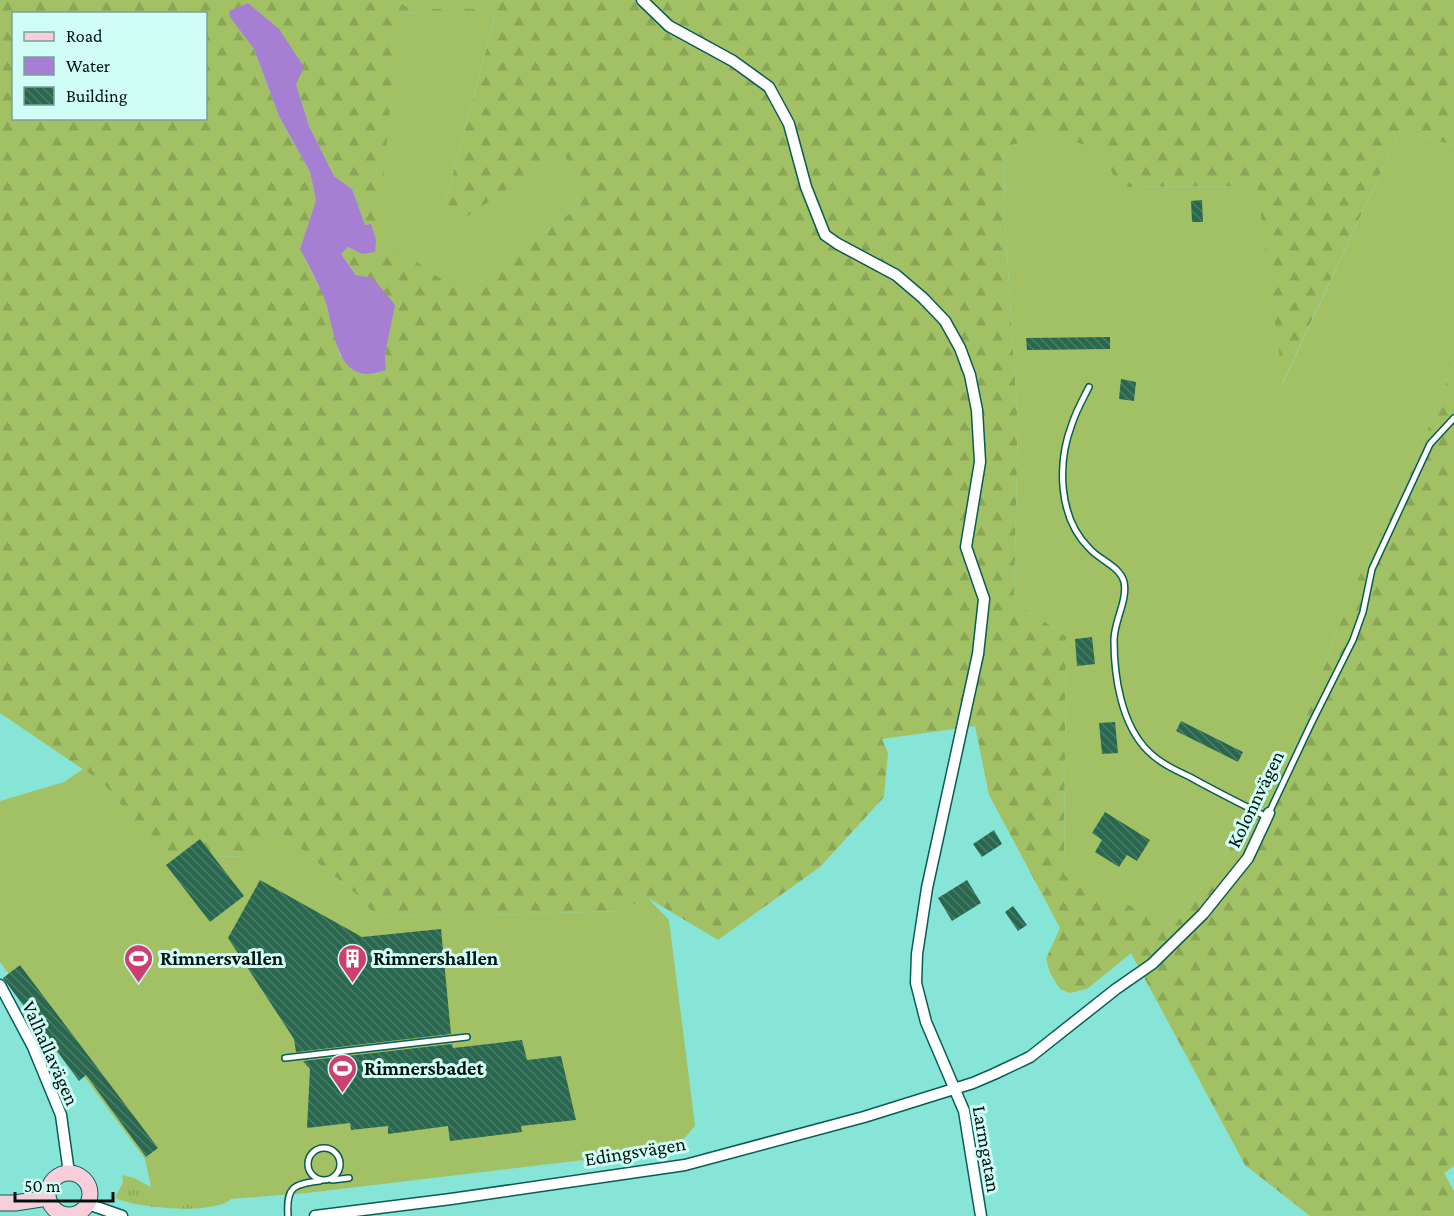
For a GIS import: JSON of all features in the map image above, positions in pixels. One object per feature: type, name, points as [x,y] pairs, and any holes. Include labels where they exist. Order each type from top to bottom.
[{"type":"street","name":"Larmgatan","points":[[642,0],[669,26],[733,61],[769,87],[789,124],[806,187],[825,235],[896,275],[923,298],[945,321],[960,348],[970,375],[977,410],[980,462],[966,547],[984,599],[978,654],[927,888],[917,954],[916,983],[926,1022],[964,1112],[981,1216]]},
{"type":"street","name":"Kolonnvägen","points":[[955,1088],[984,1079],[1030,1057],[1116,989],[1152,964],[1203,914],[1248,858],[1268,815]]},
{"type":"street","name":"Valhallavägen","points":[[0,985],[33,1047],[62,1115],[69,1173]]},
{"type":"street","name":"Edingsvägen","points":[[315,1216],[686,1165],[864,1117],[955,1088]]},
{"type":"street","points":[[69,1173],[77,1174],[87,1182],[91,1194],[88,1204],[77,1214],[66,1216],[56,1211],[48,1198],[48,1191],[52,1181],[58,1176],[69,1173]]},
{"type":"street","points":[[0,1203],[48,1198]]},
{"type":"street","points":[[88,1204],[122,1216]]},
{"type":"lane","points":[[1089,387],[1072,424],[1065,449],[1063,472],[1065,500],[1069,519],[1080,538],[1089,549],[1119,570],[1124,582],[1124,594],[1114,638],[1121,700],[1128,719],[1147,750],[1164,764],[1268,815]]},
{"type":"lane","name":"Kolonnvägen","points":[[1268,815],[1353,640],[1363,612],[1372,569],[1430,444],[1454,418]]},
{"type":"lane","points":[[285,1058],[467,1037]]},
{"type":"lane","points":[[321,1148],[332,1150],[339,1159],[339,1170],[331,1179],[326,1180],[320,1180],[311,1174],[307,1163],[312,1153],[321,1148]]},
{"type":"lane","points":[[288,1216],[286,1201],[291,1189],[304,1183],[350,1178]]},
{"type":"green space","points":[[0,0],[396,0],[411,9],[476,9],[502,0],[1454,0],[1454,146],[1401,129],[1282,384],[1257,186],[1119,187],[1100,149],[1005,146],[1004,207],[1018,423],[1014,601],[1066,636],[1064,874],[1174,926],[1268,796],[1298,740],[1348,599],[1412,469],[1454,363],[1454,1166],[1444,1173],[1454,1191],[1454,1216],[1310,1216],[1245,1165],[1131,953],[1087,989],[1070,993],[1060,989],[1050,973],[1046,959],[1060,928],[989,795],[975,726],[882,739],[888,753],[884,797],[820,867],[718,940],[648,898],[620,911],[422,917],[375,915],[357,895],[279,831],[246,857],[161,855],[103,783],[0,713]],"holes":[[[248,3],[296,84],[309,126],[334,176],[352,189],[365,225],[370,224],[362,254],[348,247],[341,254],[391,321],[385,354],[386,369],[376,374],[340,356],[324,296],[300,249],[316,200],[310,172],[279,116],[254,49],[229,12]],[[400,12],[495,16],[445,204],[453,227],[564,151],[579,206],[463,294]]]},
{"type":"green space","points":[[396,0],[502,0],[476,9],[410,9]]},
{"type":"green space","points":[[399,12],[495,15],[445,204],[453,226],[564,150],[579,206],[463,294],[378,235]]},
{"type":"green space","points":[[1401,129],[1454,146],[1454,363],[1412,469],[1348,599],[1298,740],[1268,796],[1174,926],[1064,875],[1066,636],[1014,601],[1018,423],[1004,207],[1005,146],[1054,136],[1100,149],[1119,187],[1257,186],[1283,383]]},
{"type":"green space","points":[[83,769],[103,783],[162,855],[246,857],[279,831],[357,895],[375,915],[422,917],[620,911],[648,898],[669,920],[695,1126],[675,1149],[307,1193],[155,1205],[145,1159],[0,962],[0,801],[64,782]]},
{"type":"green space","points":[[122,1175],[134,1178],[153,1188],[232,1198],[223,1204],[194,1209],[140,1205],[115,1198],[123,1182]]},
{"type":"water","points":[[248,3],[279,29],[304,67],[296,84],[309,126],[334,176],[352,189],[365,225],[371,224],[376,240],[375,252],[362,254],[348,247],[341,254],[356,275],[373,278],[395,305],[385,354],[386,370],[369,374],[356,371],[346,363],[335,338],[323,295],[300,249],[316,200],[310,172],[279,116],[254,49],[230,17],[229,11]]},
{"type":"building","points":[[1202,200],[1203,222],[1192,222],[1191,201]]},
{"type":"building","points":[[1110,337],[1110,349],[1027,350],[1026,338]]},
{"type":"building","points":[[1121,379],[1136,382],[1134,401],[1119,399]]},
{"type":"building","points":[[1092,637],[1095,664],[1077,666],[1075,639]]},
{"type":"building","points":[[1181,721],[1243,752],[1238,762],[1176,731]]},
{"type":"building","points":[[1115,722],[1118,753],[1102,754],[1099,723]]},
{"type":"building","points":[[1105,812],[1150,840],[1137,861],[1127,855],[1119,867],[1095,852],[1102,840],[1092,833]]},
{"type":"building","points":[[994,830],[1002,844],[982,857],[973,844]]},
{"type":"building","points":[[200,839],[244,896],[210,922],[166,865]]},
{"type":"building","name":"Rimnershallen","points":[[260,880],[362,937],[441,929],[451,1034],[296,1052],[294,1039],[228,938]]},
{"type":"building","points":[[967,880],[981,903],[952,921],[938,898]]},
{"type":"building","points":[[1013,906],[1027,925],[1018,931],[1005,912]]},
{"type":"building","points":[[20,965],[158,1148],[146,1157],[86,1075],[79,1081],[3,978]]},
{"type":"building","points":[[522,1040],[527,1060],[561,1056],[576,1120],[521,1126],[522,1132],[450,1141],[448,1126],[388,1134],[388,1126],[351,1130],[350,1123],[307,1128],[310,1069],[303,1061],[452,1044],[453,1048]]},
{"type":"place","name":"Rimnersvallen","points":[[139,984]]},
{"type":"place","name":"Rimnershallen","points":[[352,984]]},
{"type":"place","name":"Rimnersbadet","points":[[343,1094]]}]
